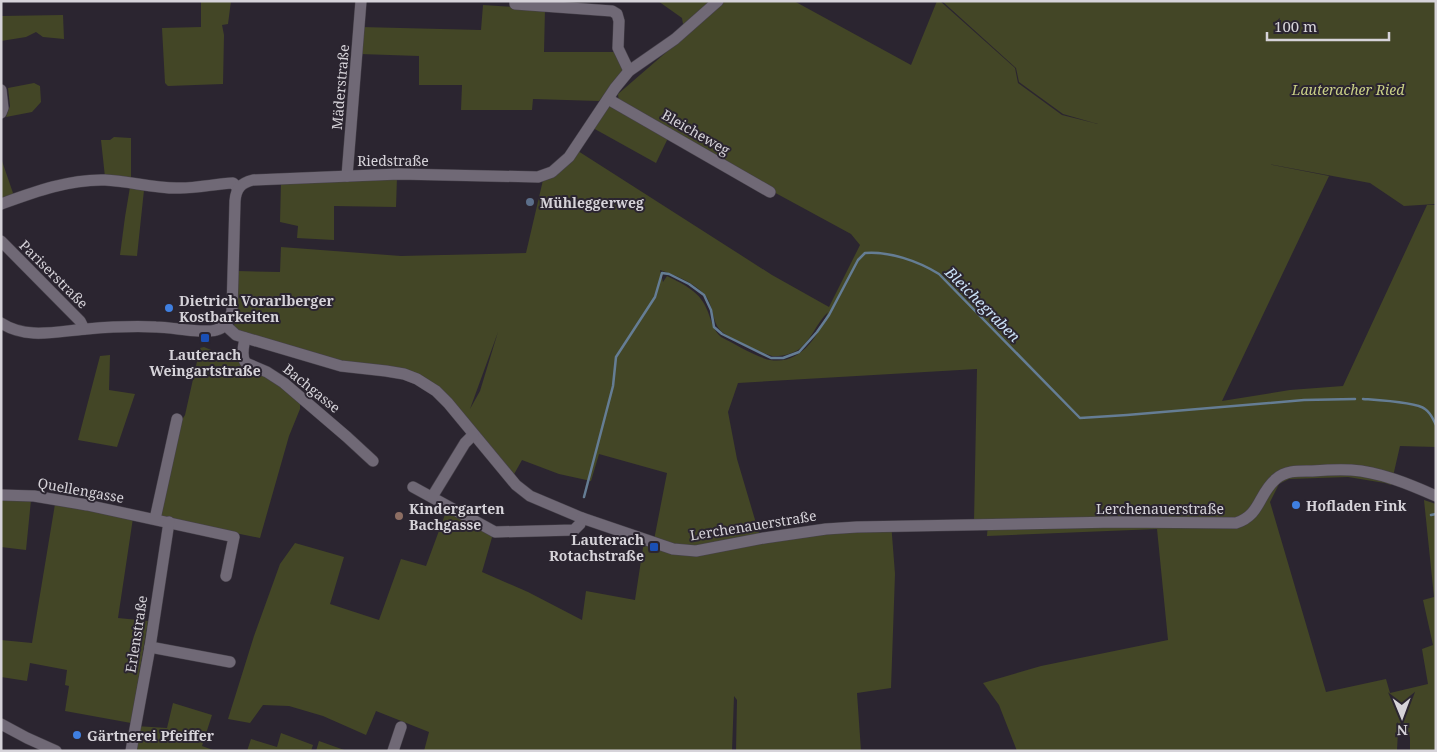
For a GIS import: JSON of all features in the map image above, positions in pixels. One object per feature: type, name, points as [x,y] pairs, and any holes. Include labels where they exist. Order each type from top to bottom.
[{"type":"street","name":"Mäderstraße","points":[[347,176],[361,1]]},
{"type":"street","points":[[515,1],[515,4],[612,11],[617,14],[619,21],[618,48],[629,71]]},
{"type":"street","name":"Riedstraße","points":[[1,204],[32,193],[74,182],[103,180],[161,188],[233,184],[238,188],[243,183],[253,180],[399,174],[538,177],[552,172],[569,157],[629,71],[675,39],[718,1]]},
{"type":"street","points":[[1,90],[3,108],[1,113]]},
{"type":"street","name":"Bleicheweg","points":[[608,99],[770,192]]},
{"type":"street","points":[[3,327],[34,333],[84,329],[157,327],[208,332],[218,330],[229,320],[232,311],[235,201],[238,188]]},
{"type":"street","name":"Pariserstraße","points":[[1,242],[80,321],[84,329]]},
{"type":"street","name":"Lerchenauerstraße","points":[[225,325],[236,335],[341,366],[386,370],[417,379],[436,391],[448,403],[516,485],[530,496],[582,518],[673,550],[696,551],[826,529],[856,527],[1122,522],[1236,523],[1252,515],[1268,487],[1286,472],[1346,470],[1366,472],[1410,484],[1436,496]]},
{"type":"street","name":"Bachgasse","points":[[246,338],[243,360],[284,383],[373,461]]},
{"type":"street","points":[[155,519],[177,419]]},
{"type":"street","points":[[432,497],[465,443],[473,435]]},
{"type":"street","points":[[413,487],[496,532],[574,530],[580,524],[582,518]]},
{"type":"street","name":"Quellengasse","points":[[1,495],[53,499],[234,537],[226,576]]},
{"type":"street","name":"Erlenstraße","points":[[131,751],[150,646],[169,522]]},
{"type":"street","points":[[150,646],[230,662]]},
{"type":"street","points":[[1,724],[56,751]]},
{"type":"street","points":[[393,751],[401,727]]},
{"type":"green space","points":[[201,1],[231,1],[228,24],[222,25],[224,35],[223,84],[168,86],[165,83],[162,28],[201,27]]},
{"type":"green space","name":"Lauteracher Ried","points":[[658,1],[794,1],[911,65],[937,1],[940,1],[1015,68],[1018,83],[1062,115],[1098,124],[1063,114],[1019,82],[1016,68],[942,1],[1436,1],[1436,204],[1404,206],[1370,183],[1263,163],[1329,176],[1222,401],[1290,390],[1343,386],[1427,205],[1436,205],[1436,447],[1400,446],[1391,485],[1348,477],[1289,479],[1279,484],[1270,502],[1326,692],[1386,679],[1390,693],[1428,684],[1422,649],[1433,645],[1423,600],[1434,597],[1424,500],[1436,504],[1436,751],[1410,751],[1410,737],[1398,730],[1397,751],[1017,751],[999,705],[983,683],[1041,666],[1168,640],[1157,529],[987,536],[988,522],[974,522],[977,369],[738,383],[728,412],[737,459],[761,540],[891,522],[895,574],[891,688],[857,693],[861,751],[736,751],[737,700],[734,696],[732,751],[424,751],[429,732],[376,711],[366,735],[323,716],[289,706],[263,705],[250,723],[228,719],[254,636],[280,564],[295,543],[344,557],[330,604],[379,620],[401,559],[426,566],[447,509],[493,534],[482,572],[528,592],[582,620],[586,591],[635,600],[644,541],[654,540],[667,473],[599,454],[591,481],[559,474],[522,460],[513,476],[431,385],[234,329],[237,271],[280,272],[281,247],[401,256],[526,253],[543,180],[578,151],[772,275],[829,307],[860,245],[851,234],[770,190],[619,103],[618,94],[685,36],[682,18]],"holes":[[[660,270],[689,282],[700,290],[707,298],[721,331],[746,345],[772,356],[785,355],[798,350],[807,342],[828,312],[813,339],[799,353],[791,358],[781,360],[765,359],[721,337],[714,329],[705,305],[697,294],[667,276],[663,282]],[[498,332],[480,391],[470,409]]]},
{"type":"green space","points":[[483,5],[545,9],[544,52],[617,52],[624,70],[599,101],[533,99],[532,110],[461,110],[462,85],[419,85],[419,56],[360,54],[361,27],[481,30]]},
{"type":"green space","points":[[63,15],[64,39],[43,37],[36,32],[26,37],[1,41],[1,16]]},
{"type":"green space","points":[[34,83],[40,86],[41,102],[32,112],[6,117],[10,106],[8,88]]},
{"type":"green space","points":[[607,106],[612,106],[668,138],[656,163],[593,128]]},
{"type":"green space","points":[[114,137],[131,138],[131,179],[105,177],[101,140],[110,140]]},
{"type":"green space","points":[[1,161],[14,196],[1,200]]},
{"type":"green space","points":[[397,177],[396,207],[334,206],[334,240],[297,238],[298,226],[280,222],[281,182]]},
{"type":"green space","points":[[130,187],[144,190],[137,256],[120,255]]},
{"type":"green space","points":[[204,347],[270,378],[300,400],[300,409],[289,436],[260,538],[166,519],[159,515],[178,426],[185,415],[200,348]]},
{"type":"green space","points":[[110,355],[109,390],[135,394],[117,447],[78,440],[100,356]]},
{"type":"green space","points":[[1,499],[31,500],[26,550],[1,547]]},
{"type":"green space","points":[[55,504],[133,518],[118,618],[148,621],[131,723],[65,711],[69,686],[65,685],[67,670],[30,663],[27,681],[1,677],[1,640],[32,643]]},
{"type":"green space","points":[[173,703],[212,715],[202,746],[216,751],[133,751],[136,726],[167,728]]},
{"type":"green space","points":[[281,733],[313,745],[311,751],[247,751],[251,739],[277,747]]},
{"type":"green space","points":[[319,741],[347,751],[316,751]]},
{"type":"waterway","name":"Bleichegraben","points":[[584,497],[613,386],[616,357],[655,297],[662,273],[669,274],[689,284],[704,295],[711,310],[714,327],[722,334],[771,358],[783,358],[799,352],[817,332],[829,315],[858,260],[865,253],[893,255],[913,261],[939,274],[1080,418],[1304,400],[1355,399]]},
{"type":"waterway","name":"Bleichegraben","points":[[1363,399],[1420,407],[1429,412],[1436,425]]},
{"type":"waterway","points":[[1431,515],[1436,514]]},
{"type":"place","name":"Mühleggerweg","points":[[530,202]]},
{"type":"place","name":"Dietrich Vorarlberger Kostbarkeiten","points":[[169,308]]},
{"type":"place","name":"Lauterach Weingartstraße","points":[[205,338]]},
{"type":"place","name":"Hofladen Fink","points":[[1296,505]]},
{"type":"place","name":"Kindergarten Bachgasse","points":[[399,516]]},
{"type":"place","name":"Lauterach Rotachstraße","points":[[654,547]]},
{"type":"place","name":"Gärtnerei Pfeiffer","points":[[77,735]]}]
